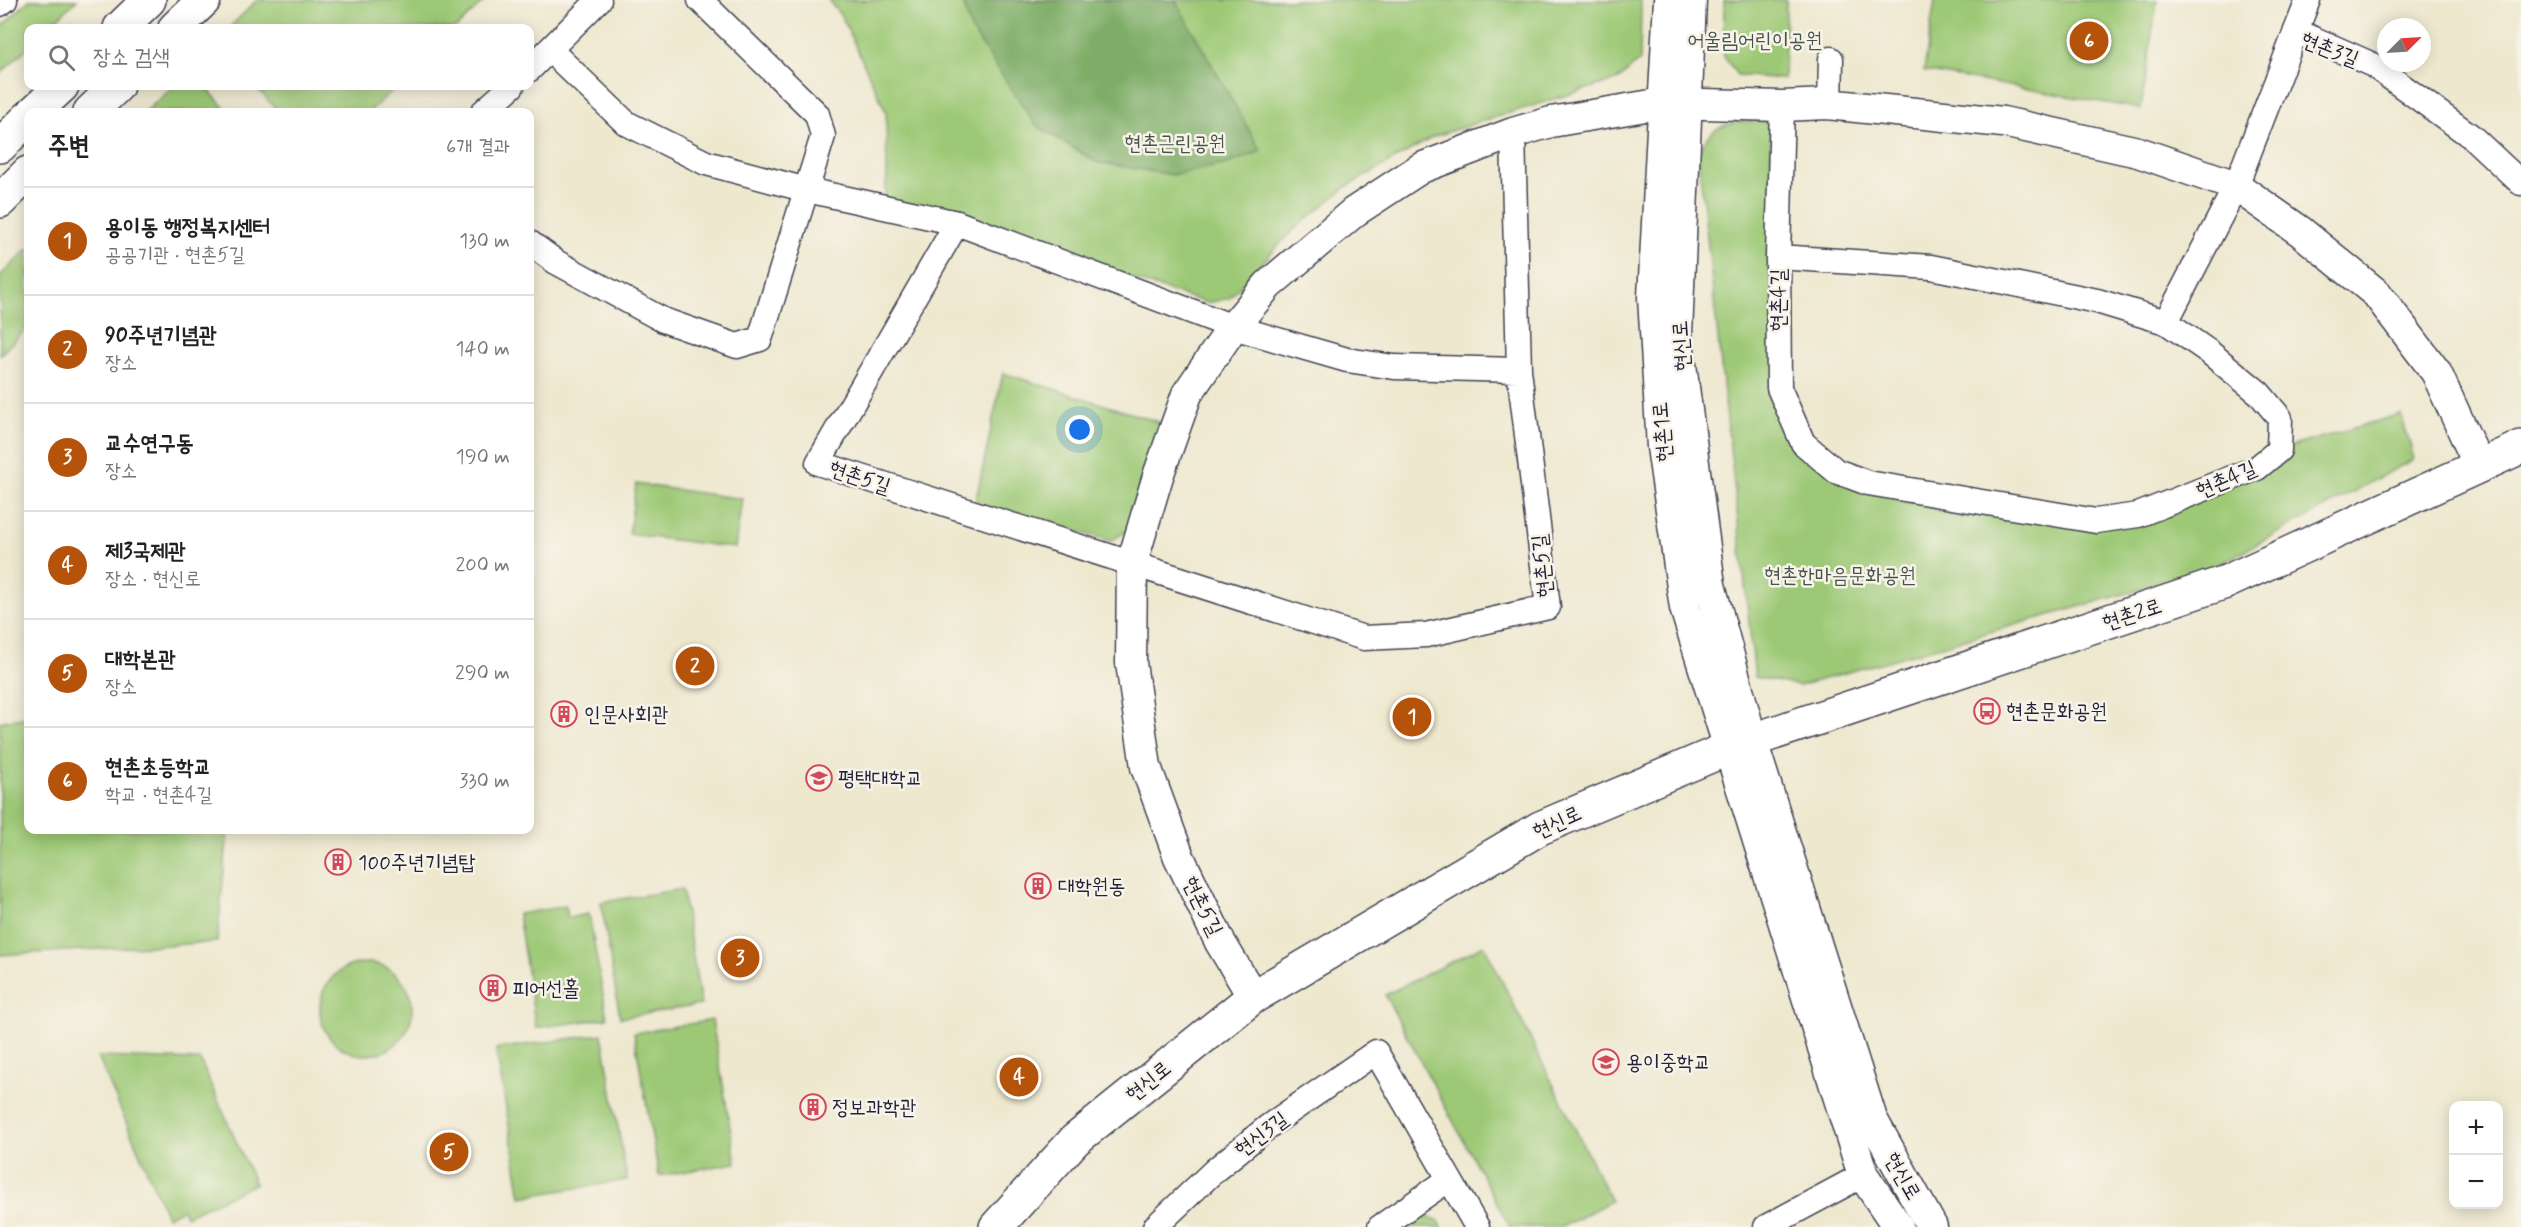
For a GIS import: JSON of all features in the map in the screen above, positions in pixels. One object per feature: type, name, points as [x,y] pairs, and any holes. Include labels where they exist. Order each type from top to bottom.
[{"type":"main road","points":[[124,24],[149,0]]},
{"type":"main road","points":[[179,24],[204,0]]},
{"type":"main road","points":[[38,108],[58,90]]},
{"type":"main road","points":[[94,108],[113,90]]},
{"type":"main road","points":[[0,146],[24,122]]},
{"type":"main road","points":[[0,201],[24,177]]},
{"type":"main road","name":"현촌2로","points":[[1741,744],[2226,582],[2521,447]]},
{"type":"main road","name":"현신로","points":[[996,1227],[1075,1140],[1253,997],[1540,828],[1741,744]]},
{"type":"street","points":[[0,4],[4,0]]},
{"type":"street","points":[[534,65],[599,0]]},
{"type":"street","points":[[534,246],[556,262],[663,320],[737,346],[760,339],[823,136],[818,114],[700,0]]},
{"type":"street","name":"현촌1로","points":[[1669,0],[1675,103],[1653,297],[1662,447],[1685,608],[1741,744]]},
{"type":"street","points":[[1691,0],[1675,103],[1782,106],[1830,104],[2003,122],[2138,152],[2236,186],[2300,231],[2377,294],[2436,372],[2479,466]]},
{"type":"street","points":[[2295,31],[2308,0]]},
{"type":"street","name":"현촌3길","points":[[2166,322],[2236,186],[2295,31],[2373,65],[2472,137],[2521,183]]},
{"type":"street","points":[[550,50],[626,123],[706,163],[807,190],[957,223],[1233,327],[1347,360],[1394,367],[1519,370]]},
{"type":"street","points":[[1830,104],[1831,59]]},
{"type":"street","points":[[487,108],[508,90]]},
{"type":"street","name":"현촌5길","points":[[1253,997],[1221,942],[1179,857],[1146,767],[1131,663],[1132,563],[1158,477],[1187,394],[1233,327],[1268,285],[1354,212],[1421,168],[1513,133],[1551,122],[1675,103]]},
{"type":"street","name":"현촌4길","points":[[1778,257],[1931,267],[2097,301],[2166,322],[2209,352],[2259,393],[2280,418],[2279,450],[2257,468],[2138,515],[2096,521],[1868,483],[1836,471],[1803,443],[1779,388],[1778,257],[1782,106]]},
{"type":"street","name":"현촌5길","points":[[957,223],[818,463],[1364,638],[1426,635],[1548,607],[1519,370],[1513,133]]},
{"type":"street","name":"현신로","points":[[1741,744],[1863,1175],[1898,1227]]},
{"type":"street","name":"현신로","points":[[1741,744],[1872,1119],[1932,1227]]},
{"type":"street","name":"현신3길","points":[[1155,1227],[1215,1170],[1269,1126],[1376,1052],[1448,1180]]},
{"type":"street","points":[[1769,1226],[1863,1175]]},
{"type":"street","points":[[1380,1227],[1448,1180],[1477,1227]]},
{"type":"green space","points":[[29,0],[77,0],[51,24],[24,24],[24,51],[0,74],[0,28]]},
{"type":"green space","points":[[257,0],[485,0],[460,24],[233,24]]},
{"type":"green space","name":"현촌근린공원","points":[[828,0],[1641,0],[1640,60],[1619,79],[1435,136],[1346,187],[1292,231],[1229,298],[1207,303],[884,200],[887,176],[886,112],[842,17]]},
{"type":"green space","points":[[962,0],[1175,0],[1261,151],[1227,164],[1172,175],[1096,162],[1036,125],[971,29]]},
{"type":"green space","name":"어울림어린이공원","points":[[1724,0],[1786,0],[1784,79],[1737,75],[1723,55]]},
{"type":"green space","points":[[1935,0],[2157,0],[2141,109],[1924,71]]},
{"type":"green space","points":[[170,90],[209,90],[224,108],[149,108]]},
{"type":"green space","points":[[259,90],[393,90],[373,108],[275,108]]},
{"type":"green space","name":"현촌한마음문화공원","points":[[1741,121],[1770,121],[1779,388],[1834,469],[2096,521],[2279,450],[2401,414],[2414,459],[2209,570],[1799,686],[1755,677],[1698,154],[1705,140],[1714,131],[1725,125]]},
{"type":"green space","points":[[24,253],[24,331],[0,355],[0,276]]},
{"type":"green space","points":[[1003,373],[1162,423],[1128,530],[1111,541],[975,504]]},
{"type":"green space","points":[[636,484],[742,499],[735,548],[629,534]]},
{"type":"green space","points":[[24,718],[24,834],[228,834],[217,942],[0,955],[0,722]]},
{"type":"green space","points":[[682,889],[701,1005],[620,1018],[601,902]]},
{"type":"green space","points":[[566,906],[568,918],[589,914],[607,1018],[536,1028],[518,914]]},
{"type":"green space","points":[[1484,945],[1611,1201],[1562,1227],[1510,1227],[1385,995]]},
{"type":"green space","points":[[366,963],[383,967],[398,977],[408,992],[412,1009],[408,1026],[398,1041],[383,1051],[366,1055],[349,1051],[334,1041],[324,1026],[320,1009],[324,992],[334,977],[349,967]]},
{"type":"green space","points":[[712,1020],[736,1163],[659,1176],[634,1033]]},
{"type":"green space","points":[[602,1034],[627,1180],[521,1197],[496,1049]]},
{"type":"green space","points":[[98,1057],[200,1060],[255,1184],[186,1216],[183,1209],[167,1217]]},
{"type":"green space","points":[[1425,1215],[1439,1221],[1442,1227],[1407,1227]]},
{"type":"place","name":"현촌초등학교","points":[[2089,41]]},
{"type":"place","name":"90주년기념관","points":[[695,666]]},
{"type":"place","name":"현촌문화공원","points":[[1987,711]]},
{"type":"place","name":"인문사회관","points":[[564,714]]},
{"type":"place","name":"용이동 행정복지센터","points":[[1412,717]]},
{"type":"place","name":"평택대학교","points":[[819,778]]},
{"type":"place","name":"100주년기념탑","points":[[338,862]]},
{"type":"place","name":"대학원동","points":[[1038,886]]},
{"type":"place","name":"교수연구동","points":[[740,958]]},
{"type":"place","name":"피어선홀","points":[[493,988]]},
{"type":"place","name":"용이중학교","points":[[1606,1062]]},
{"type":"place","name":"제3국제관","points":[[1019,1077]]},
{"type":"place","name":"정보과학관","points":[[813,1107]]},
{"type":"place","name":"대학본관","points":[[449,1152]]}]
